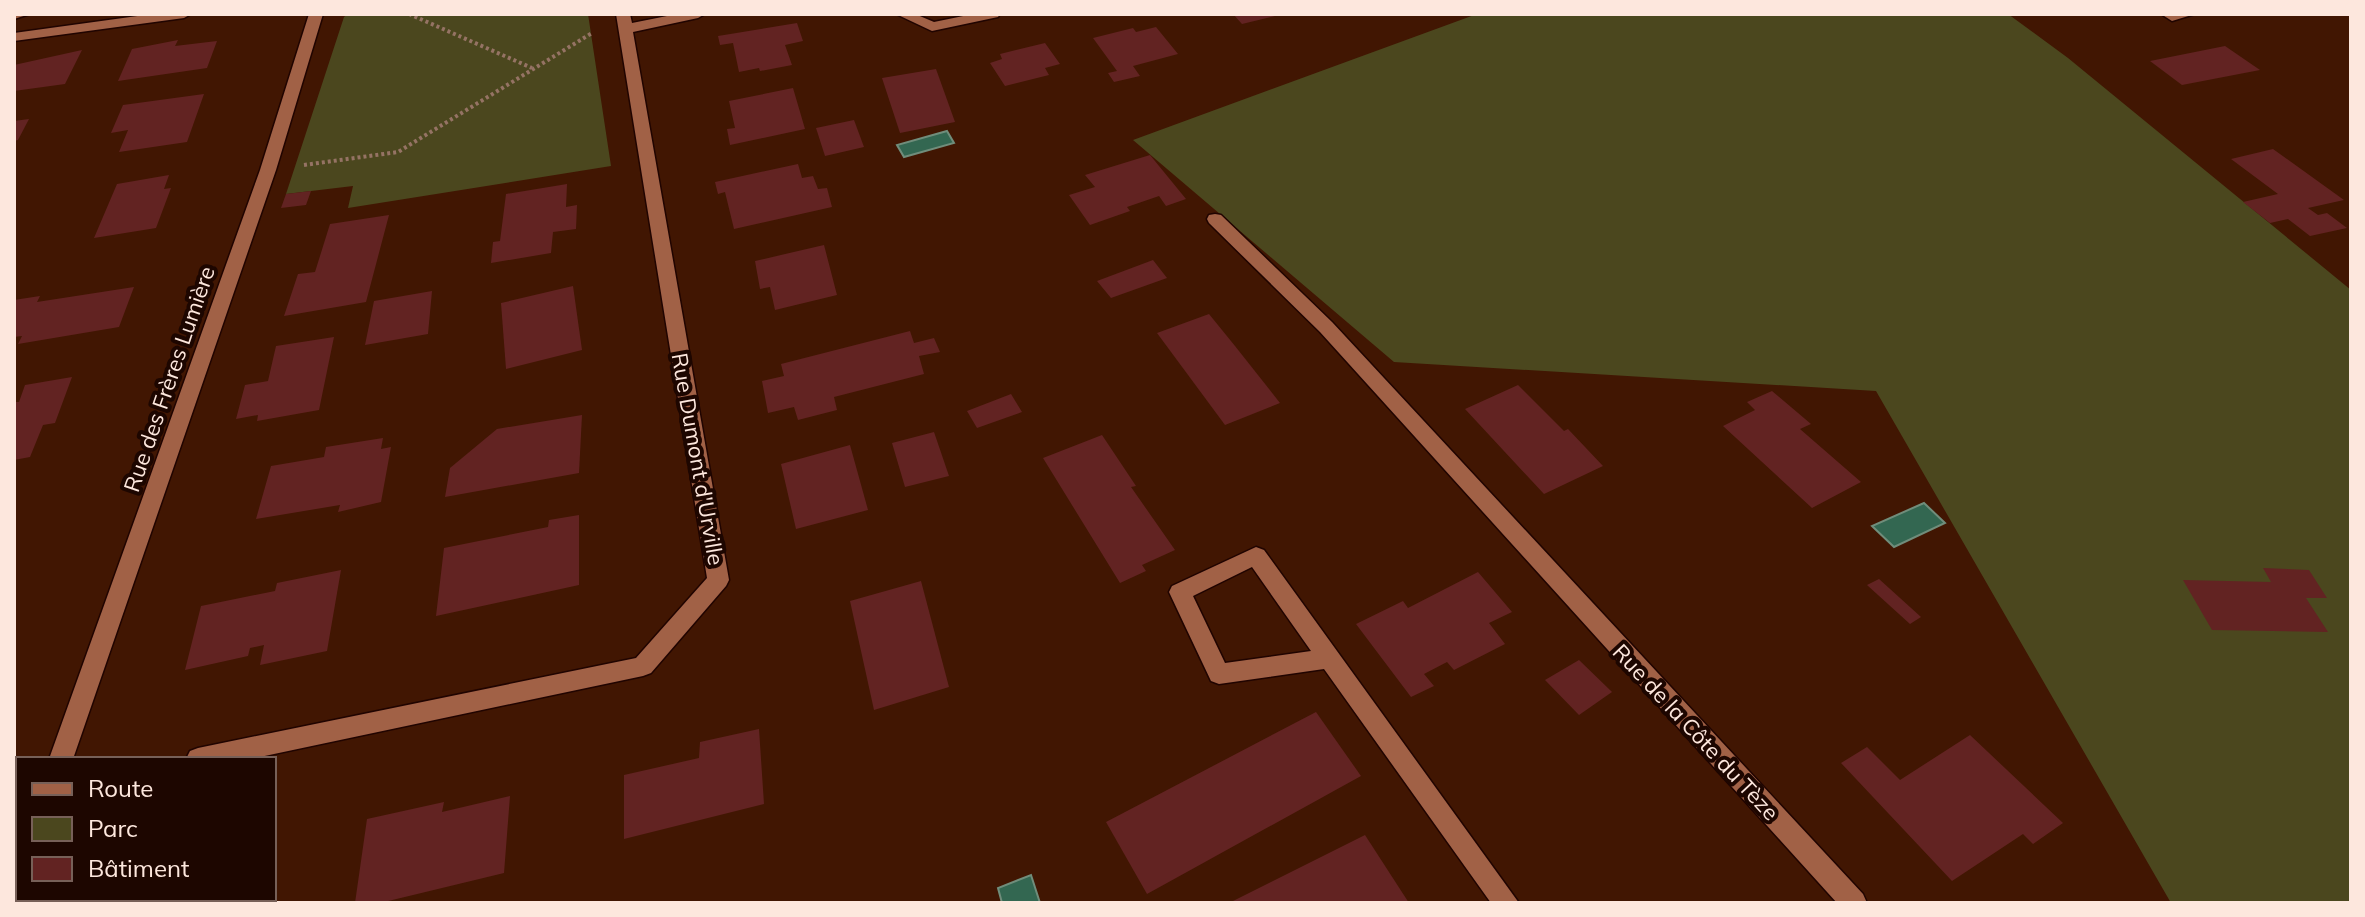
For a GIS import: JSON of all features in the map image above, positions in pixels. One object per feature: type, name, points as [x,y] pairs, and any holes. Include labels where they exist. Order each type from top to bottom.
[{"type":"street","points":[[14,15],[23,14]]},
{"type":"street","points":[[14,37],[184,14]]},
{"type":"street","name":"Rue des Frères Lumière","points":[[62,757],[268,170],[316,14]]},
{"type":"street","points":[[624,19],[698,14]]},
{"type":"street","points":[[903,14],[932,27],[993,14]]},
{"type":"street","points":[[2168,14],[2172,17],[2188,14]]},
{"type":"street","name":"Rue Dumont d'Urville","points":[[208,757],[643,666],[718,580],[624,19]]},
{"type":"street","name":"Rue de la Côte du Tèze","points":[[1215,219],[1326,327],[1854,903]]},
{"type":"street","points":[[1330,658],[1219,674],[1180,592],[1256,556],[1330,658],[1506,903]]},
{"type":"path","points":[[409,14],[533,68]]},
{"type":"path","points":[[268,170],[398,152],[533,68],[624,19]]},
{"type":"green space","points":[[348,14],[588,14],[611,166],[348,208],[353,186],[286,194],[344,17]]},
{"type":"green space","points":[[1477,14],[2008,14],[2068,58],[2351,290],[2351,903],[2171,903],[1876,391],[1394,362],[1133,140]]},
{"type":"shaded area","points":[[947,131],[954,143],[904,157],[897,145]]},
{"type":"shaded area","points":[[1924,503],[1945,523],[1894,547],[1872,526]]},
{"type":"shaded area","points":[[1031,875],[1040,903],[1002,903],[998,888]]},
{"type":"building","points":[[1233,14],[1279,14],[1279,15],[1242,24]]},
{"type":"building","points":[[797,23],[803,41],[785,45],[792,65],[739,72],[733,43],[720,45],[718,36]]},
{"type":"building","points":[[1156,27],[1178,54],[1133,66],[1140,76],[1114,82],[1108,73],[1117,71],[1093,38],[1133,28],[1136,32]]},
{"type":"building","points":[[178,40],[175,46],[217,41],[207,68],[118,81],[132,49]]},
{"type":"building","points":[[1045,43],[1060,64],[1045,68],[1049,75],[1005,86],[990,63],[1002,59],[1000,54]]},
{"type":"building","points":[[2225,46],[2260,70],[2182,85],[2150,61]]},
{"type":"building","points":[[82,50],[65,84],[14,91],[14,65]]},
{"type":"building","points":[[936,69],[955,122],[900,133],[882,78]]},
{"type":"building","points":[[793,88],[805,129],[730,145],[727,129],[735,128],[729,101]]},
{"type":"building","points":[[204,94],[187,142],[119,152],[128,130],[111,133],[123,105]]},
{"type":"building","points":[[29,119],[18,140],[14,141],[14,121]]},
{"type":"building","points":[[854,120],[864,147],[825,156],[816,128]]},
{"type":"building","points":[[2273,149],[2344,200],[2308,208],[2318,215],[2327,213],[2347,228],[2310,236],[2288,219],[2270,223],[2243,202],[2278,194],[2231,159]]},
{"type":"building","points":[[1150,155],[1186,199],[1166,206],[1159,196],[1127,207],[1130,211],[1090,225],[1069,195],[1095,187],[1085,175]]},
{"type":"building","points":[[798,164],[802,178],[813,176],[818,189],[827,188],[832,207],[734,229],[725,192],[718,194],[715,182]]},
{"type":"building","points":[[169,175],[164,189],[171,188],[156,228],[94,238],[117,184]]},
{"type":"building","points":[[567,184],[566,207],[577,205],[576,229],[553,232],[551,253],[491,263],[493,242],[500,241],[506,194]]},
{"type":"building","points":[[311,191],[306,205],[281,208],[286,194]]},
{"type":"building","points":[[389,215],[366,302],[284,316],[298,274],[315,272],[330,224]]},
{"type":"building","points":[[824,245],[837,295],[775,310],[770,287],[760,289],[755,261]]},
{"type":"building","points":[[1153,260],[1167,278],[1111,298],[1097,281]]},
{"type":"building","points":[[573,286],[582,350],[506,369],[501,303]]},
{"type":"building","points":[[134,287],[119,327],[18,344],[22,336],[14,337],[14,300],[40,296],[37,302]]},
{"type":"building","points":[[432,291],[428,334],[365,345],[374,301]]},
{"type":"building","points":[[1209,314],[1280,403],[1225,425],[1157,333]]},
{"type":"building","points":[[910,331],[914,343],[934,338],[940,352],[919,356],[924,374],[834,397],[837,410],[798,420],[794,407],[768,413],[762,381],[784,376],[781,364]]},
{"type":"building","points":[[334,337],[319,410],[257,421],[258,415],[236,419],[245,385],[268,381],[276,346]]},
{"type":"building","points":[[72,377],[55,423],[43,425],[30,457],[14,460],[14,402],[19,402],[25,385]]},
{"type":"building","points":[[1518,385],[1564,431],[1568,429],[1603,466],[1544,494],[1465,409]]},
{"type":"building","points":[[1772,391],[1811,424],[1800,429],[1861,482],[1812,508],[1723,426],[1755,410],[1747,402]]},
{"type":"building","points":[[1011,394],[1022,412],[977,428],[967,411]]},
{"type":"building","points":[[582,415],[579,473],[445,497],[450,468],[497,429]]},
{"type":"building","points":[[934,432],[949,476],[905,487],[892,443]]},
{"type":"building","points":[[1102,435],[1136,486],[1131,487],[1175,550],[1142,565],[1146,571],[1120,583],[1043,458]]},
{"type":"building","points":[[383,438],[381,449],[391,447],[381,502],[338,512],[340,505],[256,519],[271,466],[324,457],[326,447]]},
{"type":"building","points":[[850,445],[868,510],[796,529],[781,464]]},
{"type":"building","points":[[579,515],[579,585],[436,616],[444,548],[548,527],[549,520]]},
{"type":"building","points":[[2263,568],[2309,570],[2327,598],[2306,598],[2328,632],[2212,630],[2183,580],[2271,582]]},
{"type":"building","points":[[341,570],[327,651],[260,665],[264,645],[250,648],[248,656],[185,670],[201,606],[275,591],[277,583]]},
{"type":"building","points":[[1478,572],[1512,612],[1489,623],[1505,644],[1454,670],[1447,662],[1424,674],[1434,686],[1411,697],[1356,624],[1403,601],[1408,608]]},
{"type":"building","points":[[1879,579],[1921,617],[1910,624],[1867,585]]},
{"type":"building","points":[[921,581],[949,687],[874,710],[850,601]]},
{"type":"building","points":[[1579,660],[1612,692],[1579,715],[1545,680]]},
{"type":"building","points":[[1316,712],[1361,776],[1147,894],[1106,822]]},
{"type":"building","points":[[759,729],[764,804],[624,839],[624,775],[699,758],[700,742]]},
{"type":"building","points":[[1970,735],[2063,823],[2033,844],[2023,834],[1952,881],[1841,763],[1867,747],[1900,780]]},
{"type":"building","points":[[510,796],[504,873],[380,903],[355,903],[367,819],[444,802],[442,812]]},
{"type":"building","points":[[1365,835],[1409,903],[1229,903]]},
{"type":"building","points":[[92,901],[218,901],[217,903]]}]
